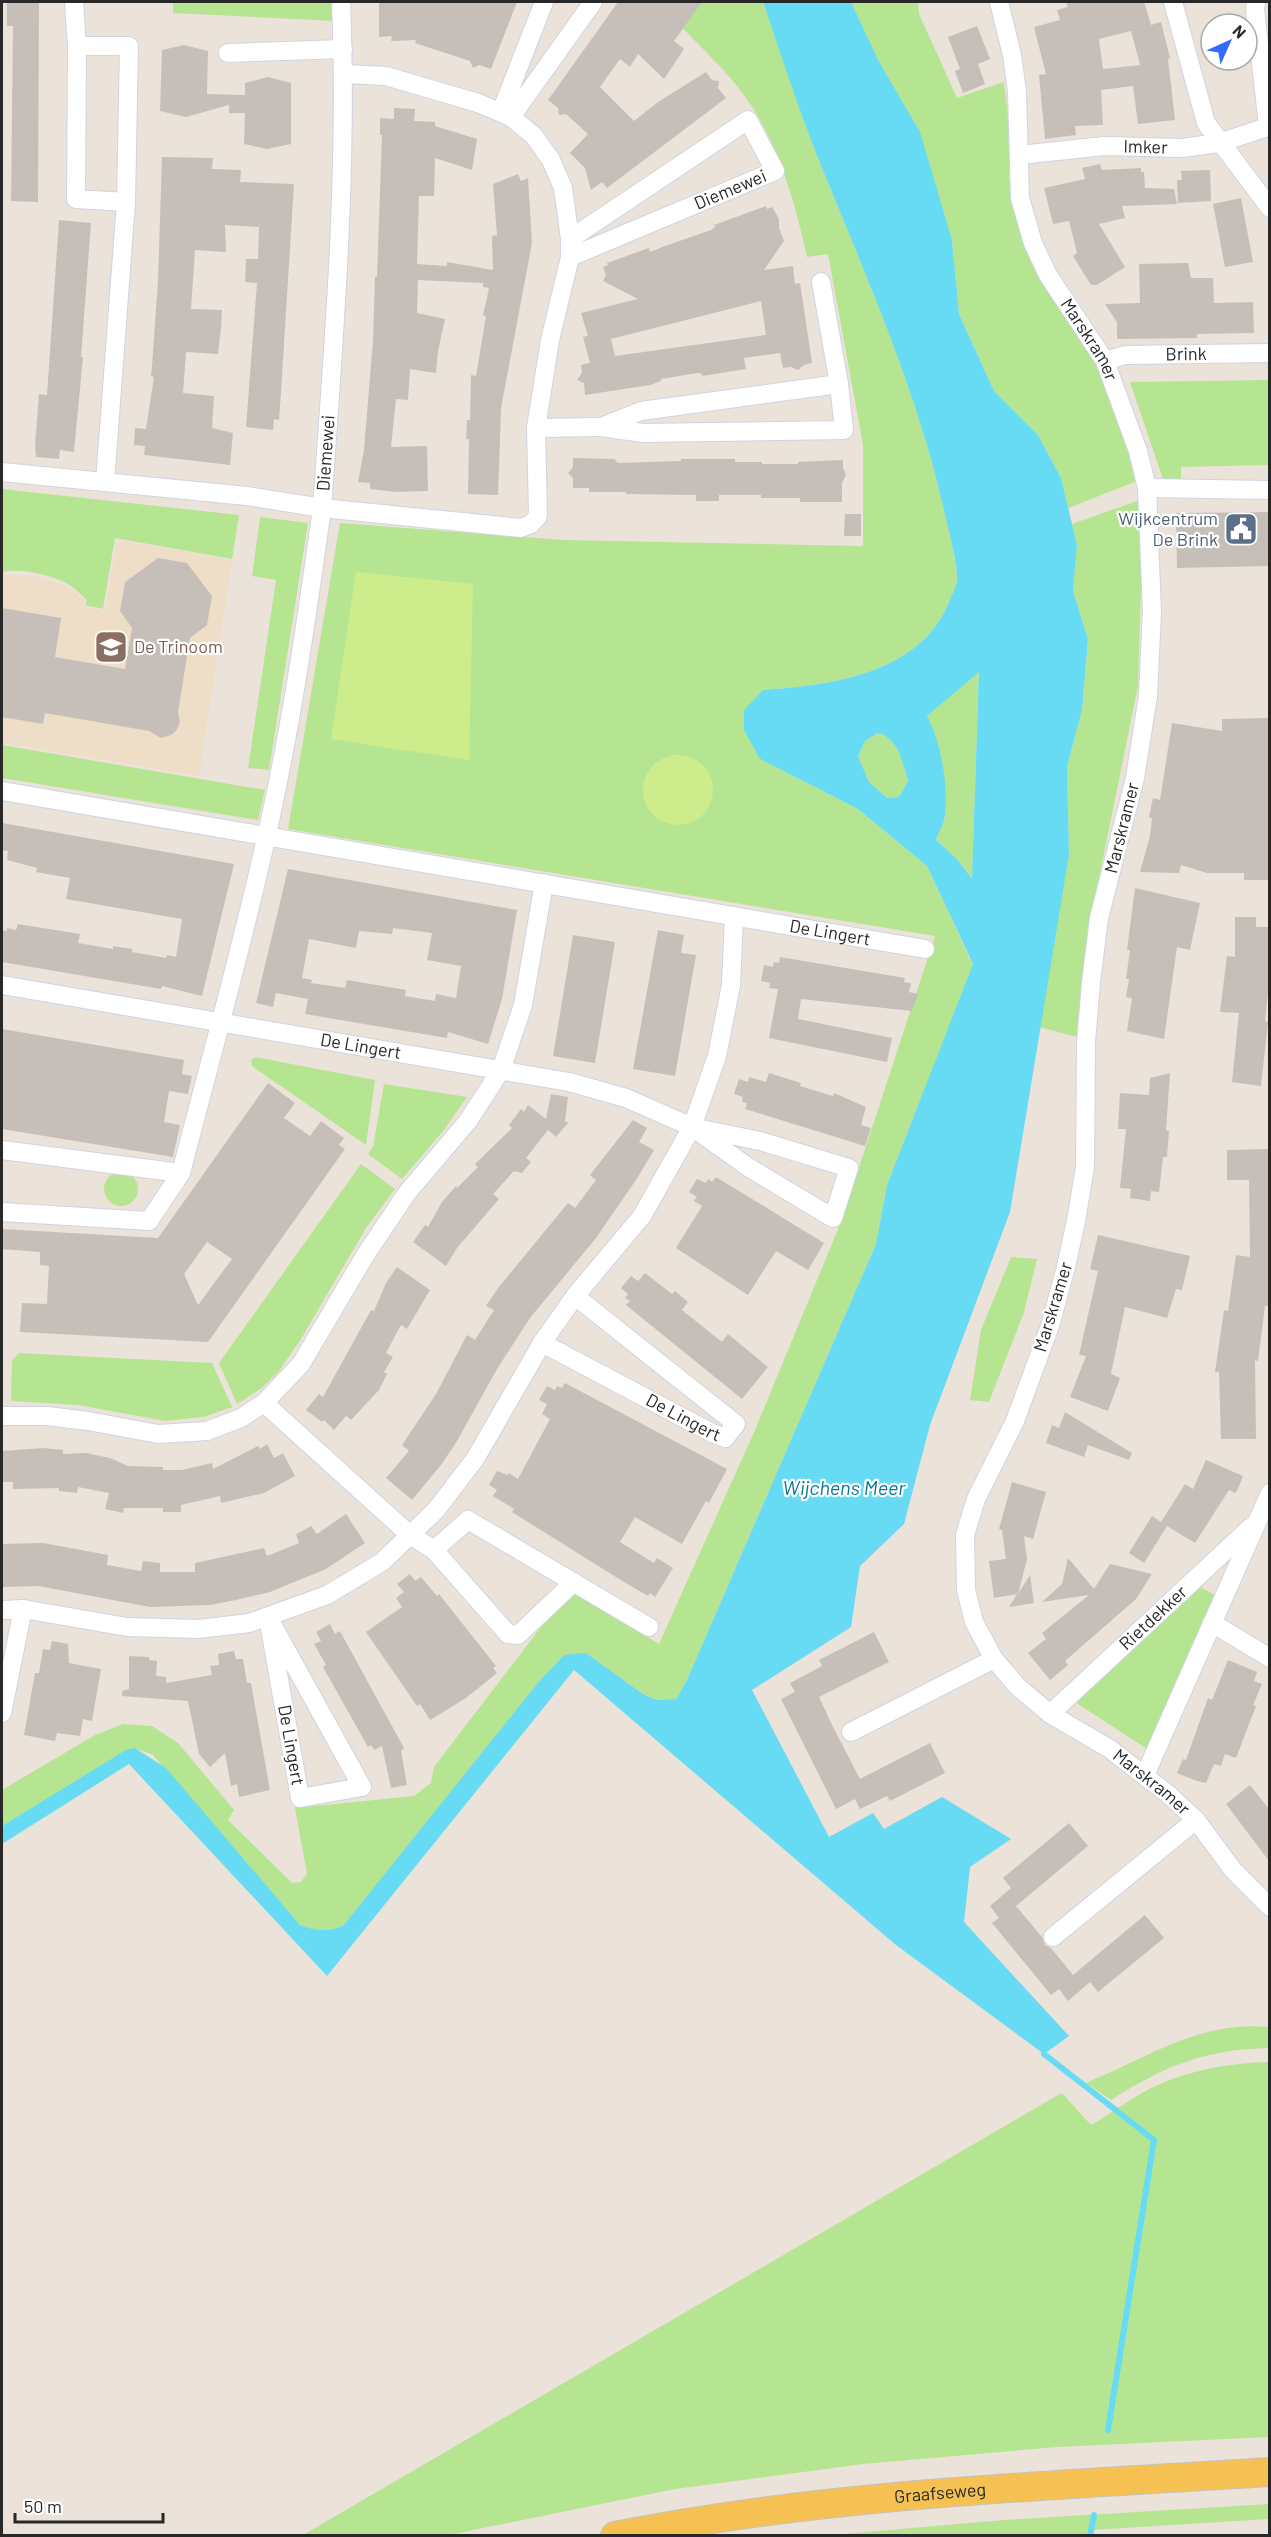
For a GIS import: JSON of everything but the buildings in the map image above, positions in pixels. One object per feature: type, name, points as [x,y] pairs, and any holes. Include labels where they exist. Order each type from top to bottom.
[{"type":"main road","name":"Graafseweg","points":[[615,2535],[712,2519],[895,2498],[1269,2472]]},
{"type":"street","points":[[74,2],[77,46],[76,199],[126,202]]},
{"type":"street","name":"Diemewei","points":[[267,836],[297,670],[322,508],[340,258],[344,74],[341,2]]},
{"type":"street","points":[[506,115],[544,2]]},
{"type":"street","points":[[506,115],[593,2]]},
{"type":"street","name":"Marskramer","points":[[999,2],[1012,55],[1017,91],[1020,198],[1033,243],[1048,275],[1105,361],[1123,404],[1147,488],[1152,611],[1148,696],[1135,778],[1099,918],[1086,1042],[1085,1167],[1076,1221],[1050,1326],[1015,1421],[976,1499],[965,1535],[966,1590],[974,1622],[994,1659],[1017,1686],[1050,1714],[1110,1749],[1145,1775],[1196,1820],[1233,1870],[1269,1907]]},
{"type":"street","points":[[1173,2],[1206,123],[1269,208]]},
{"type":"street","points":[[1256,2],[1269,126]]},
{"type":"street","points":[[77,46],[129,46],[126,202],[105,482]]},
{"type":"street","points":[[228,53],[343,49]]},
{"type":"street","name":"Diemewei","points":[[2,472],[247,496],[322,508],[521,528],[531,524],[537,516],[538,504],[535,461],[536,428],[550,340],[570,257],[570,239],[562,188],[551,160],[534,136],[506,115],[454,95],[386,76],[344,74]]},
{"type":"street","name":"Diemewei","points":[[570,239],[748,120],[775,171],[570,257]]},
{"type":"street","name":"Imker","points":[[1020,155],[1104,146],[1182,148],[1219,143],[1269,126]]},
{"type":"street","points":[[536,428],[601,427],[643,433],[844,430],[839,384],[821,282]]},
{"type":"street","name":"Brink","points":[[1105,361],[1125,355],[1269,352]]},
{"type":"street","points":[[601,427],[641,411],[839,384]]},
{"type":"street","points":[[1147,488],[1269,490]]},
{"type":"street","name":"De Lingert","points":[[2,791],[925,949]]},
{"type":"street","points":[[2,1212],[149,1221],[181,1173],[267,836]]},
{"type":"street","points":[[2,1416],[47,1416],[158,1434],[207,1431],[241,1418],[264,1403],[301,1364],[366,1254],[395,1210],[468,1121],[501,1070],[523,1005],[544,883]]},
{"type":"street","points":[[2,1610],[23,1609],[137,1627],[199,1629],[249,1623],[327,1595],[382,1562],[436,1510],[475,1459],[542,1343],[575,1296],[642,1216],[692,1127],[717,1056],[731,985],[734,916]]},
{"type":"street","name":"De Lingert","points":[[2,985],[569,1082],[626,1098],[692,1127],[760,1142],[849,1168],[833,1218],[748,1167],[692,1127]]},
{"type":"street","points":[[2,1150],[181,1173]]},
{"type":"street","name":"De Lingert","points":[[542,1343],[711,1433],[725,1438],[736,1424],[575,1296]]},
{"type":"street","points":[[264,1403],[410,1535],[435,1550],[508,1634],[518,1635],[573,1582]]},
{"type":"street","name":"Rietdekker","points":[[1145,1775],[1269,1493]]},
{"type":"street","points":[[435,1550],[468,1520],[649,1627]]},
{"type":"street","name":"Rietdekker","points":[[1050,1714],[1257,1521]]},
{"type":"street","points":[[1208,1569],[1230,1583]]},
{"type":"street","points":[[2,1713],[23,1609]]},
{"type":"street","name":"De Lingert","points":[[268,1617],[318,1707],[362,1786],[300,1798],[268,1617]]},
{"type":"street","points":[[1212,1623],[1269,1658]]},
{"type":"street","points":[[851,1732],[994,1659]]},
{"type":"street","name":"Marskramer","points":[[1053,1937],[1196,1820]]},
{"type":"shaded area","name":"De Trinoom","points":[[117,540],[232,560],[199,776],[2,743],[2,574],[40,577],[58,583],[71,588],[84,601],[83,606],[105,611]]},
{"type":"green space","points":[[173,2],[335,2],[335,21],[173,13]]},
{"type":"green space","points":[[698,2],[763,2],[814,148],[906,379],[933,465],[955,558],[957,576],[955,589],[935,626],[917,645],[895,660],[871,671],[844,679],[763,690],[760,759],[858,809],[927,866],[973,965],[887,1185],[876,1244],[687,1680],[676,1699],[657,1700],[643,1694],[586,1653],[412,1844],[343,1926],[316,1930],[300,1925],[153,1755],[135,1748],[2,1826],[2,1790],[95,1735],[123,1724],[152,1726],[178,1743],[234,1810],[228,1820],[292,1883],[301,1882],[307,1874],[295,1808],[414,1796],[431,1783],[434,1767],[570,1589],[659,1644],[755,1430],[841,1222],[935,936],[288,829],[340,523],[563,540],[863,546],[863,445],[828,254],[807,257],[784,174],[758,116],[731,79],[681,26]],"holes":[[[677,755],[712,781],[710,804],[695,821],[644,783],[656,764]]]},
{"type":"green space","points":[[851,2],[918,2],[919,14],[957,98],[1004,82],[1011,143],[1009,179],[1018,220],[1095,362],[1119,417],[1137,481],[1068,508],[1061,478],[1038,435],[994,391],[959,314],[952,240]]},
{"type":"green space","points":[[1269,380],[1269,465],[1181,467],[1181,483],[1164,482],[1130,382]]},
{"type":"green space","points":[[2,489],[239,515],[232,559],[115,538],[103,609],[85,605],[87,600],[71,586],[61,581],[27,572],[2,572]]},
{"type":"green space","points":[[1140,500],[1142,554],[1138,686],[1088,932],[1081,1038],[1039,1027],[1069,855],[1067,767],[1082,710],[1088,639],[1073,591],[1077,545],[1072,524]]},
{"type":"green space","points":[[260,517],[308,523],[269,770],[248,768],[276,580],[252,576]]},
{"type":"green space","points":[[356,572],[473,584],[469,760],[331,739]]},
{"type":"green space","points":[[979,671],[972,879],[956,858],[936,840],[945,816],[927,716]]},
{"type":"green space","points":[[878,733],[891,740],[902,759],[908,781],[899,797],[887,798],[869,782],[858,756],[865,741]]},
{"type":"green space","points":[[2,745],[265,790],[258,820],[2,778]]},
{"type":"green space","points":[[678,755],[691,758],[703,765],[710,777],[713,790],[710,803],[703,815],[691,822],[678,825],[665,822],[653,815],[646,803],[643,790],[646,777],[653,765],[665,758]]},
{"type":"green space","points":[[255,1057],[375,1080],[366,1145],[252,1066],[251,1060]]},
{"type":"green space","points":[[384,1084],[467,1097],[444,1130],[402,1179],[368,1154],[373,1147]]},
{"type":"green space","points":[[361,1164],[395,1189],[366,1228],[301,1339],[279,1371],[262,1388],[237,1404],[219,1363]]},
{"type":"green space","points":[[121,1172],[133,1177],[138,1189],[133,1201],[121,1206],[109,1201],[104,1189],[109,1177]]},
{"type":"green space","points":[[1011,1257],[1037,1259],[1024,1312],[989,1402],[970,1400],[981,1330]]},
{"type":"green space","points":[[19,1353],[212,1363],[232,1407],[203,1417],[165,1421],[78,1405],[11,1401],[12,1361]]},
{"type":"green space","points":[[1200,1587],[1215,1595],[1147,1749],[1075,1702]]},
{"type":"green space","points":[[1243,2027],[1269,2027],[1269,2048],[1225,2052],[1186,2062],[1149,2078],[1111,2100],[1086,2083],[1153,2052],[1197,2035]]},
{"type":"green space","points":[[1269,2062],[1269,2437],[1057,2447],[863,2464],[675,2489],[449,2535],[303,2535],[1062,2093],[1091,2125],[1142,2093],[1186,2074],[1213,2068]]},
{"type":"green space","points":[[1269,2504],[1269,2519],[1092,2530],[1090,2535],[831,2535],[1004,2520]]},
{"type":"water","name":"Wijchens Meer","points":[[763,2],[851,2],[878,60],[920,132],[952,240],[959,314],[994,391],[1038,435],[1061,478],[1077,545],[1073,591],[1088,639],[1082,710],[1067,767],[1069,855],[1010,1212],[930,1425],[904,1524],[860,1566],[851,1627],[752,1690],[829,1837],[873,1813],[884,1829],[942,1797],[1011,1839],[970,1867],[964,1922],[1069,2036],[1044,2054],[896,1945],[574,1670],[327,1976],[129,1764],[2,1844],[2,1826],[126,1750],[135,1748],[166,1768],[300,1925],[316,1930],[332,1929],[343,1926],[537,1684],[564,1655],[586,1653],[643,1694],[657,1700],[676,1699],[687,1680],[876,1244],[887,1185],[973,964],[927,866],[858,809],[760,759],[744,730],[744,710],[763,690],[844,679],[871,671],[895,660],[917,645],[935,626],[955,589],[957,575],[933,466],[906,379],[814,148]],"holes":[[[979,672],[972,878],[972,879],[956,858],[936,840],[945,816],[946,801],[940,750],[927,716]],[[878,733],[891,740],[902,759],[908,781],[899,797],[887,798],[869,782],[858,756],[865,741]]]},
{"type":"waterway","points":[[1044,2054],[1154,2140],[1108,2430]]},
{"type":"waterway","points":[[1090,2536],[1094,2515]]},
{"type":"place","name":"Wijkcentrum De Brink","points":[[1241,529]]},
{"type":"place","name":"De Trinoom","points":[[111,647]]}]
